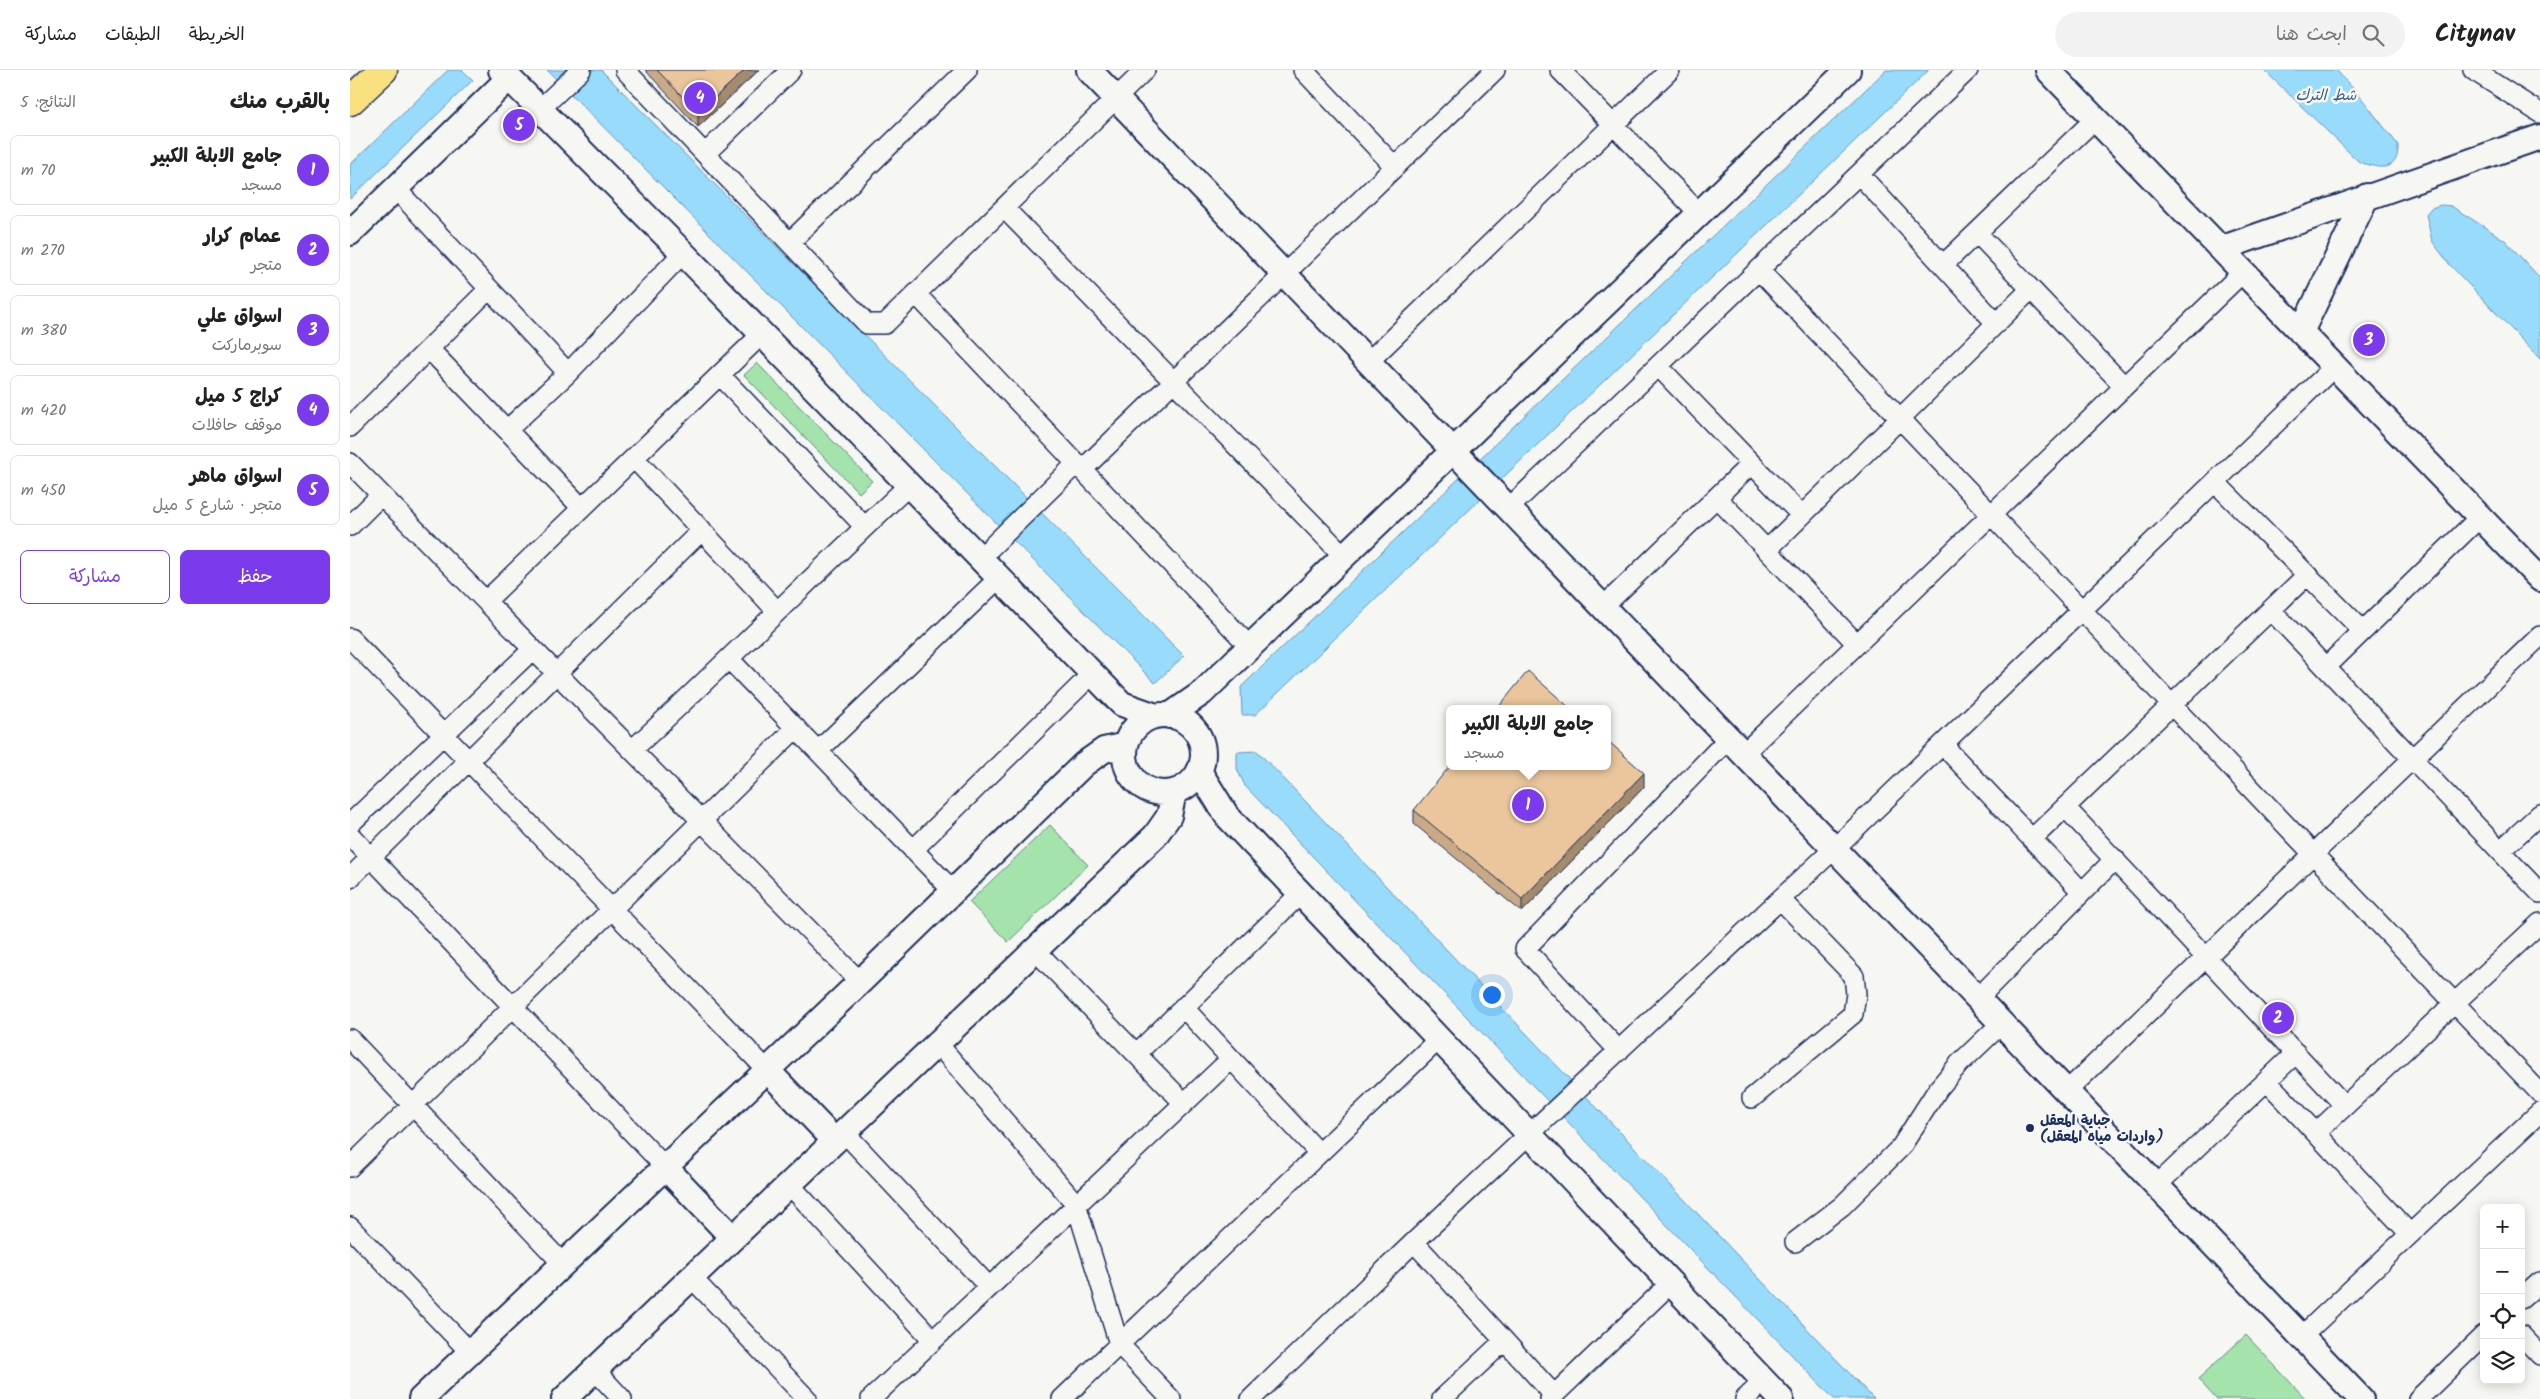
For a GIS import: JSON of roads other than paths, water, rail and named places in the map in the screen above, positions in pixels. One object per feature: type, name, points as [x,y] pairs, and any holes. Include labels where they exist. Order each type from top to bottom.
[{"type":"main road","points":[[350,101],[383,70]]},
{"type":"street","points":[[540,109],[581,70]]},
{"type":"street","points":[[625,70],[866,324],[885,324],[1145,70]]},
{"type":"street","points":[[705,154],[792,70]]},
{"type":"street","points":[[790,242],[967,70]]},
{"type":"street","points":[[1089,70],[2302,1336],[2360,1399]]},
{"type":"street","points":[[1303,70],[1395,167]]},
{"type":"street","points":[[1560,70],[1699,213]]},
{"type":"street","points":[[1368,362],[1670,70]]},
{"type":"street","points":[[421,1399],[860,982],[1084,764],[1104,750],[1127,741],[1135,728],[1145,720],[1163,716],[1202,693],[1848,70]]},
{"type":"street","points":[[1509,508],[1968,70]]},
{"type":"street","points":[[2048,70],[2540,578]]},
{"type":"street","points":[[2473,70],[2540,113]]},
{"type":"street","points":[[980,558],[1174,381],[1395,167],[1487,73]]},
{"type":"street","points":[[350,233],[396,189],[505,74],[762,334],[1122,704],[1163,716],[1181,719],[1199,737]]},
{"type":"street","points":[[1943,265],[2096,119]]},
{"type":"street","points":[[2220,249],[2540,137]]},
{"type":"street","points":[[1859,174],[1996,323]]},
{"type":"street","points":[[396,189],[568,373]]},
{"type":"street","points":[[2301,332],[2367,196]]},
{"type":"street","points":[[1004,208],[1344,556]]},
{"type":"street","points":[[1977,233],[2124,386]]},
{"type":"street","points":[[507,430],[568,373],[682,253]]},
{"type":"street","points":[[1759,270],[2540,1093]]},
{"type":"street","points":[[1619,1050],[1525,948],[1736,745],[1857,644],[2243,272]]},
{"type":"street","points":[[350,427],[490,289]]},
{"type":"street","points":[[1767,550],[2030,290]]},
{"type":"street","points":[[916,294],[1250,647]]},
{"type":"street","points":[[486,601],[581,507],[762,334]]},
{"type":"street","points":[[430,350],[581,507]]},
{"type":"street","points":[[1658,366],[1802,516]]},
{"type":"street","points":[[1263,1395],[1414,1242],[1835,848],[2335,366]]},
{"type":"street","points":[[720,375],[865,527]]},
{"type":"street","points":[[634,458],[777,611]]},
{"type":"street","points":[[350,463],[860,982]]},
{"type":"street","points":[[1604,607],[1751,464]]},
{"type":"street","points":[[2215,482],[2363,632]]},
{"type":"street","points":[[632,750],[730,660],[777,611],[909,485]]},
{"type":"street","points":[[350,526],[381,495]]},
{"type":"street","points":[[1717,498],[1857,644]]},
{"type":"street","points":[[2326,668],[2480,517]]},
{"type":"street","points":[[350,878],[702,530]]},
{"type":"street","points":[[2032,839],[2307,575]]},
{"type":"street","points":[[818,751],[999,578]]},
{"type":"street","points":[[2271,610],[2540,894]]},
{"type":"street","points":[[2067,1091],[2540,636]]},
{"type":"street","points":[[350,638],[767,1070],[839,1136],[989,1287]]},
{"type":"street","points":[[350,824],[533,649]]},
{"type":"street","points":[[730,660],[953,890]]},
{"type":"street","points":[[913,850],[1092,674]]},
{"type":"street","points":[[564,1399],[1155,836],[1169,816],[1203,754],[1199,737],[1202,693]]},
{"type":"street","points":[[1122,704],[1127,741],[1127,767],[1141,785],[1162,793],[1186,783]]},
{"type":"street","points":[[350,1167],[796,728]]},
{"type":"street","points":[[1943,745],[2082,892]]},
{"type":"street","points":[[1186,783],[1227,816],[1781,1399]]},
{"type":"street","points":[[2065,807],[2345,1106]]},
{"type":"street","points":[[2500,851],[2538,821]]},
{"type":"street","points":[[350,835],[733,1238]]},
{"type":"street","points":[[1978,998],[2114,859]]},
{"type":"street","points":[[1137,1053],[1301,893]]},
{"type":"street","points":[[1752,1098],[1852,1014],[1856,994],[1854,976],[1780,900]]},
{"type":"street","points":[[2316,1133],[2540,923]]},
{"type":"street","points":[[1035,950],[1184,1103]]},
{"type":"street","points":[[1183,1007],[1319,1153]]},
{"type":"street","points":[[1795,1242],[1842,1206],[1901,1147],[1938,1089],[1959,1064],[2002,1023]]},
{"type":"street","points":[[350,1039],[563,1264]]},
{"type":"street","points":[[1062,1399],[1439,1039]]},
{"type":"street","points":[[937,1044],[1076,1204],[1119,1344],[1170,1399]]},
{"type":"street","points":[[2157,1185],[2296,1053]]},
{"type":"street","points":[[870,1399],[1231,1059]]},
{"type":"street","points":[[2267,1081],[2410,1234]]},
{"type":"street","points":[[2302,1336],[2540,1112]]},
{"type":"street","points":[[789,1184],[933,1340]]},
{"type":"street","points":[[350,1227],[470,1352]]},
{"type":"street","points":[[1414,1242],[1552,1397],[1671,1283]]},
{"type":"street","points":[[691,1277],[807,1399]]},
{"type":"street","points":[[2525,1295],[2540,1282]]},
{"type":"street","points":[[2418,1399],[2480,1339]]},
{"type":"street","points":[[2525,1339],[2540,1355]]},
{"type":"street","points":[[1448,1397],[1504,1341]]},
{"type":"street","points":[[595,1370],[622,1399]]},
{"type":"street","points":[[1745,1399],[1764,1381]]},
{"type":"water","points":[[448,70],[462,70],[473,80],[350,199],[350,165]]},
{"type":"water","points":[[547,70],[601,70],[1184,656],[1155,683]]},
{"type":"water","points":[[1886,70],[1929,70],[1255,715],[1242,715],[1241,687]]},
{"type":"water","name":"شط الترك","points":[[2264,70],[2336,70],[2359,95],[2398,145],[2395,160],[2386,167],[2359,162]]},
{"type":"water","points":[[2441,205],[2451,206],[2505,240],[2540,278],[2540,359],[2450,265],[2432,241],[2426,214],[2431,208]]},
{"type":"water","points":[[1257,751],[1874,1399],[1834,1399],[1245,786],[1237,769],[1237,752]]},
{"type":"place","name":"كراج 5 ميل","points":[[700,98]]},
{"type":"place","name":"اسواق ماهر","points":[[519,125]]},
{"type":"place","name":"اسواق علي","points":[[2369,340]]},
{"type":"place","name":"جامع الابلة الكبير","points":[[1528,805]]},
{"type":"place","name":"عمام كرار","points":[[2278,1018]]},
{"type":"place","name":"جباية المعقل (واردات مياه المعقل)","points":[[2030,1128]]}]
